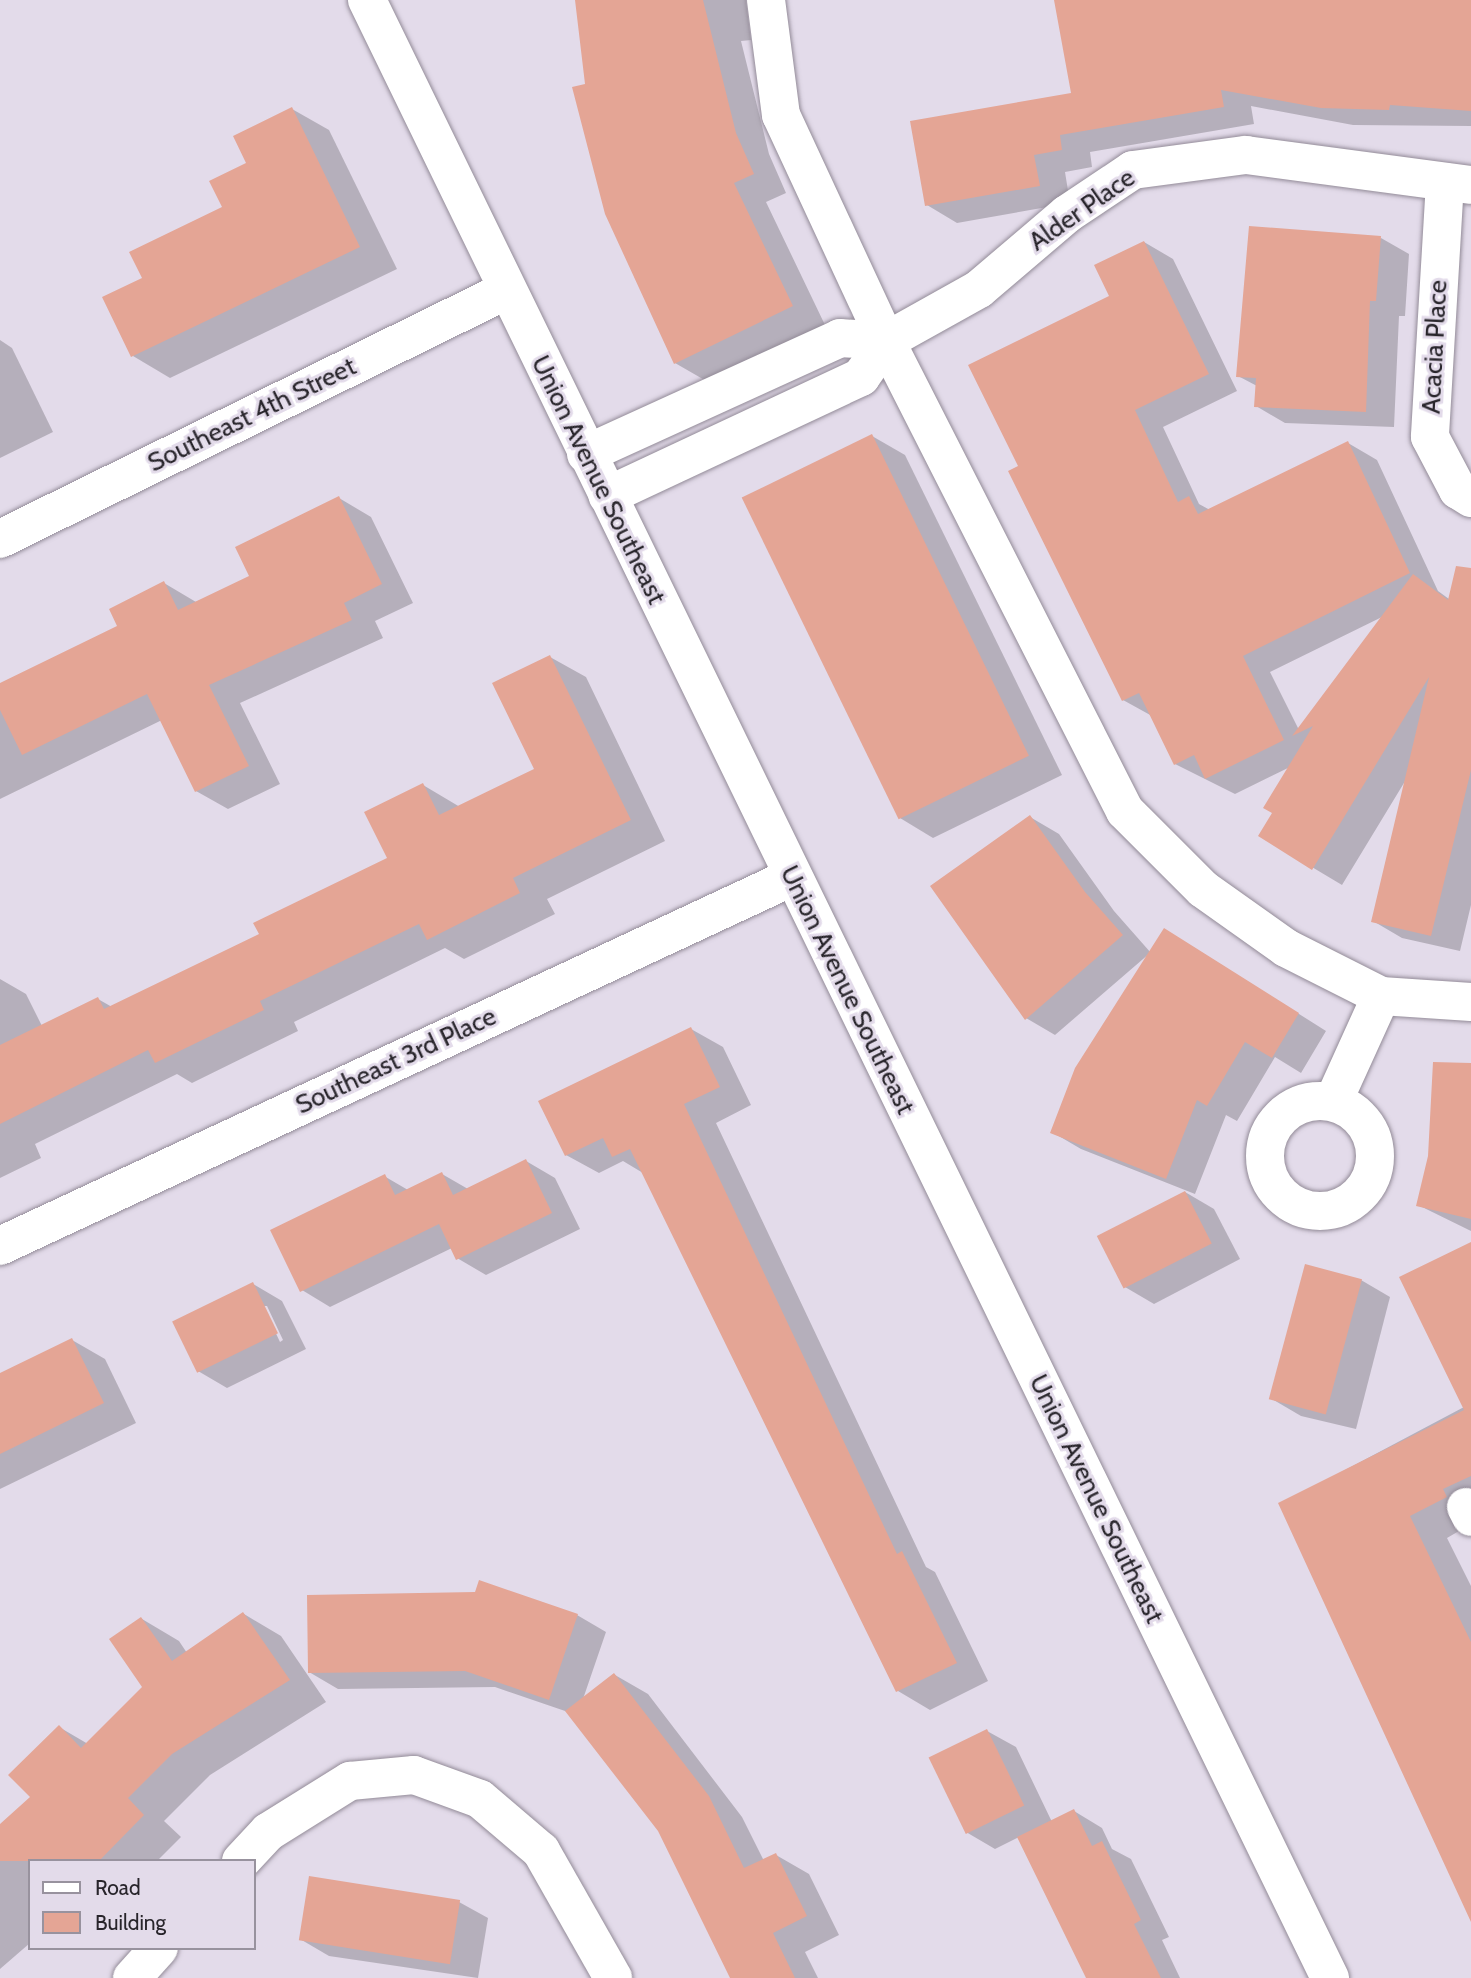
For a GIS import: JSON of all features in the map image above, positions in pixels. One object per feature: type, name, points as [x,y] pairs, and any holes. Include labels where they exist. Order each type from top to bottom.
[{"type":"street","name":"Union Avenue Southeast","points":[[367,0],[505,291],[1329,1978]]},
{"type":"street","points":[[766,0],[782,115],[886,341],[1125,811],[1203,889],[1286,948],[1381,996],[1471,1002]]},
{"type":"street","name":"Alder Place","points":[[886,341],[979,289],[1067,215],[1133,170],[1246,155],[1458,183]]},
{"type":"street","name":"Acacia Place","points":[[1458,183],[1430,437],[1458,491],[1471,498]]},
{"type":"street","name":"Southeast 4th Street","points":[[0,539],[505,291]]},
{"type":"street","points":[[586,454],[840,338],[886,341]]},
{"type":"street","points":[[607,496],[861,377],[886,341]]},
{"type":"street","name":"Southeast 3rd Place","points":[[0,1246],[792,877]]},
{"type":"street","points":[[1334,1102],[1381,996]]},
{"type":"street","points":[[243,1859],[268,1832],[350,1780],[414,1775],[480,1798],[541,1851],[613,1978]]},
{"type":"street","points":[[132,1978],[157,1950]]},
{"type":"building","points":[[575,0],[703,0],[736,133],[754,174],[734,183],[793,306],[674,364],[605,214],[572,87],[585,84]]},
{"type":"building","points":[[1054,0],[1471,0],[1471,111],[1390,105],[1389,110],[1321,108],[1221,90],[1224,107],[1060,135],[1062,150],[1034,155],[1040,186],[925,206],[910,121],[1071,93]]},
{"type":"building","points":[[292,107],[360,247],[131,357],[102,297],[142,278],[129,252],[222,207],[209,181],[246,163],[233,136]]},
{"type":"building","points":[[1249,226],[1381,236],[1376,301],[1370,301],[1366,412],[1254,407],[1256,378],[1236,377]]},
{"type":"building","points":[[1144,241],[1209,374],[1135,410],[1178,502],[1189,496],[1198,514],[1348,441],[1410,573],[1243,656],[1284,740],[1205,779],[1194,755],[1174,765],[1139,693],[1122,701],[1008,471],[1018,466],[968,365],[1109,296],[1094,265]]},
{"type":"building","points":[[872,434],[1029,756],[899,819],[742,498]]},
{"type":"building","points":[[339,496],[382,584],[344,603],[352,620],[209,685],[249,766],[195,792],[147,694],[22,755],[0,710],[0,683],[117,626],[109,609],[164,581],[178,610],[249,576],[235,547]]},
{"type":"building","points":[[1456,566],[1471,568],[1471,770],[1431,936],[1371,922],[1429,677],[1312,870],[1258,836],[1272,813],[1263,808],[1313,726],[1292,736],[1413,574],[1448,600]]},
{"type":"building","points":[[550,655],[631,820],[513,878],[520,893],[427,940],[419,924],[260,1001],[264,1010],[155,1063],[148,1050],[0,1124],[0,1045],[98,997],[104,1009],[259,934],[253,923],[387,858],[364,812],[423,783],[439,815],[534,769],[492,683]]},
{"type":"building","points":[[1030,815],[1085,892],[1123,935],[1025,1020],[930,886]]},
{"type":"building","points":[[1164,928],[1299,1013],[1272,1058],[1245,1042],[1207,1106],[1197,1100],[1166,1179],[1050,1133],[1075,1068]]},
{"type":"building","points":[[691,1027],[720,1087],[684,1104],[897,1554],[902,1551],[957,1663],[896,1692],[630,1149],[612,1157],[603,1138],[565,1156],[538,1101]]},
{"type":"building","points":[[1433,1062],[1471,1063],[1471,1219],[1416,1206],[1428,1156]]},
{"type":"building","points":[[526,1159],[552,1213],[456,1260],[439,1224],[300,1292],[270,1230],[385,1174],[395,1195],[442,1172],[453,1195]]},
{"type":"building","points":[[1185,1191],[1212,1244],[1124,1289],[1097,1236]]},
{"type":"building","points":[[1471,1242],[1471,1476],[1443,1489],[1447,1497],[1410,1516],[1471,1642],[1471,1922],[1278,1503],[1464,1410],[1399,1277]]},
{"type":"building","points":[[1305,1264],[1362,1279],[1326,1414],[1269,1399]]},
{"type":"building","points":[[253,1282],[278,1333],[197,1373],[172,1321]]},
{"type":"building","points":[[72,1338],[104,1403],[0,1454],[0,1373]]},
{"type":"building","points":[[479,1580],[578,1614],[549,1700],[465,1671],[308,1673],[307,1595],[475,1592]]},
{"type":"building","points":[[243,1612],[290,1680],[172,1754],[128,1798],[144,1815],[101,1859],[0,1861],[0,1824],[30,1797],[8,1775],[59,1725],[81,1748],[142,1687],[109,1639],[141,1617],[172,1661]]},
{"type":"building","points":[[614,1673],[709,1796],[744,1868],[776,1853],[807,1916],[773,1933],[795,1978],[730,1978],[658,1831],[565,1711]]},
{"type":"building","points":[[987,1729],[1024,1805],[966,1834],[929,1757]]},
{"type":"building","points":[[1074,1809],[1092,1846],[1102,1841],[1141,1920],[1134,1924],[1161,1978],[1086,1978],[1017,1837]]},
{"type":"building","points":[[309,1876],[460,1900],[450,1964],[299,1940]]}]
